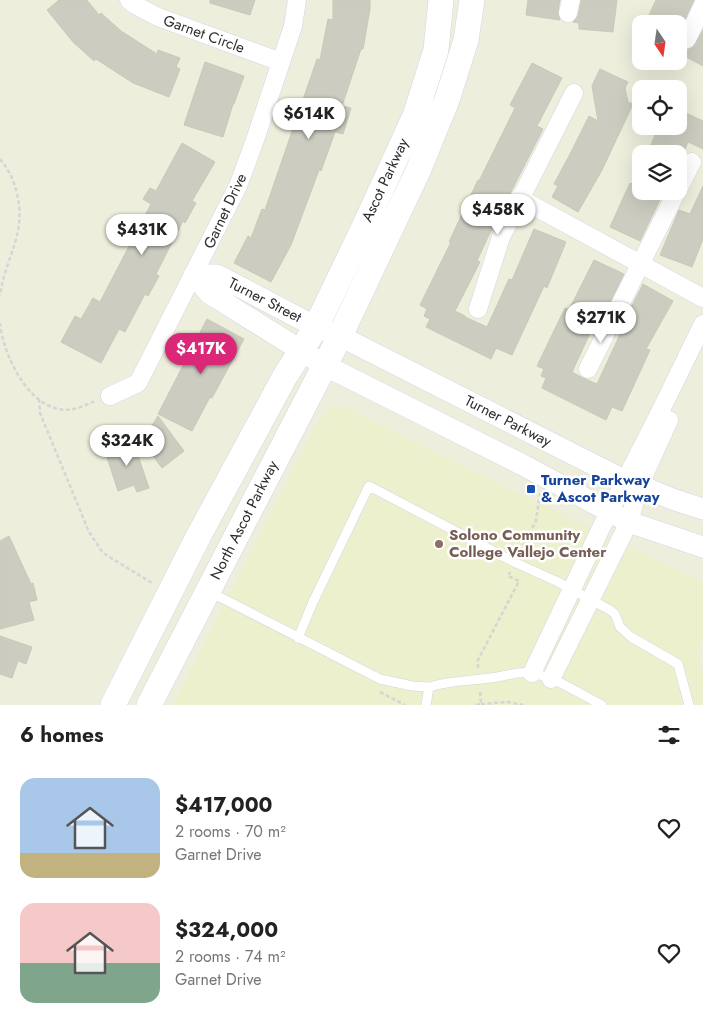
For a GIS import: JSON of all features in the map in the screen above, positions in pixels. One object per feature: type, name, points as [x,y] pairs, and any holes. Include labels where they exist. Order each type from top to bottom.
[{"type":"main road","name":"Ascot Parkway","points":[[300,350],[316,326],[415,116],[436,50],[441,0]]},
{"type":"main road","name":"Ascot Parkway","points":[[340,336],[418,171],[447,100],[466,40],[472,0]]},
{"type":"main road","name":"North Ascot Parkway","points":[[154,703],[208,591],[340,336]]},
{"type":"main road","name":"North Ascot Parkway","points":[[113,705],[198,537],[300,350]]},
{"type":"main road","points":[[208,591],[200,583],[199,574],[232,505],[234,497],[232,473]]},
{"type":"street","name":"Garnet Circle","points":[[129,0],[158,17],[281,62]]},
{"type":"street","name":"Garnet Drive","points":[[110,396],[138,383],[238,186],[293,26],[297,0]]},
{"type":"street","points":[[688,37],[703,5]]},
{"type":"street","points":[[478,309],[500,237],[574,93]]},
{"type":"street","points":[[687,172],[692,162]]},
{"type":"street","points":[[519,198],[703,298]]},
{"type":"street","points":[[588,369],[673,200]]},
{"type":"street","name":"Turner Street","points":[[194,275],[217,275],[316,326]]},
{"type":"street","name":"Turner Street","points":[[194,275],[209,293],[324,365]]},
{"type":"street","points":[[532,673],[609,511],[632,483],[673,398],[703,324]]},
{"type":"street","name":"Turner Parkway","points":[[316,326],[340,336],[632,483],[703,509]]},
{"type":"street","points":[[673,398],[703,350]]},
{"type":"street","points":[[324,365],[521,464],[629,522],[703,547]]},
{"type":"street","points":[[551,679],[629,522],[632,483]]},
{"type":"lane","points":[[298,638],[313,602],[369,486],[615,614],[620,627],[631,637],[678,664],[689,705]]},
{"type":"lane","points":[[208,591],[380,678],[412,686],[428,687],[461,680],[480,680],[532,673],[551,679],[602,705]]},
{"type":"lane","points":[[426,705],[428,687]]},
{"type":"path","points":[[0,159],[14,180],[20,204],[20,223],[2,283],[0,296]]},
{"type":"path","points":[[0,167],[4,164]]},
{"type":"path","points":[[0,323],[7,352],[19,378],[44,403],[59,409],[72,409],[110,396]]},
{"type":"path","points":[[39,399],[40,413],[89,532],[103,553],[158,586]]},
{"type":"path","points":[[482,704],[478,660],[519,581],[508,576],[536,521],[540,492]]},
{"type":"path","points":[[476,705],[509,702],[523,705]]},
{"type":"shaded area","name":"Solono Community College Vallejo Center","points":[[339,407],[349,410],[703,582],[703,639],[697,649],[703,674],[703,705],[173,705],[315,427],[328,409]]},
{"type":"building","points":[[59,0],[87,0],[99,15],[101,13],[121,31],[157,54],[158,50],[180,58],[176,67],[180,69],[169,97],[133,83],[96,59],[94,61],[73,42],[47,10]]},
{"type":"building","points":[[210,0],[255,0],[250,15],[210,3]]},
{"type":"building","points":[[333,0],[370,0],[363,49],[361,49],[342,106],[351,108],[343,134],[335,132],[291,245],[271,282],[234,263],[248,236],[251,238],[262,209],[265,210],[317,59],[320,60],[328,19],[333,20]]},
{"type":"building","points":[[528,0],[560,0],[558,11],[560,20],[526,15]]},
{"type":"building","points":[[581,0],[617,0],[613,32],[579,29],[579,23],[573,22],[578,16]]},
{"type":"building","points":[[656,0],[694,0],[687,15],[649,15]]},
{"type":"building","points":[[703,30],[703,66],[688,58],[688,50],[693,47]]},
{"type":"building","points":[[205,62],[244,76],[223,137],[184,125]]},
{"type":"building","points":[[532,63],[562,78],[537,126],[543,129],[487,239],[477,261],[480,262],[455,311],[487,327],[509,279],[512,280],[534,229],[566,242],[547,288],[544,286],[512,355],[496,348],[491,359],[426,327],[430,319],[424,316],[427,309],[420,305],[451,242],[449,242],[478,180],[515,108],[510,105]]},
{"type":"building","points":[[600,69],[628,82],[625,88],[628,102],[632,104],[632,106],[602,170],[578,212],[552,197],[558,186],[554,184],[589,116],[598,121],[592,86]]},
{"type":"building","points":[[687,113],[703,121],[703,149],[688,142],[687,145],[651,145],[655,135],[687,135]]},
{"type":"building","points":[[182,143],[215,162],[192,201],[196,203],[185,223],[183,221],[156,274],[159,276],[148,296],[145,294],[125,332],[119,329],[101,363],[61,342],[75,316],[81,319],[93,298],[100,302],[151,204],[143,199],[150,188],[156,191]]},
{"type":"building","points":[[630,183],[632,184],[632,200],[660,200],[640,241],[610,227]]},
{"type":"building","points":[[703,186],[703,239],[692,267],[660,255],[679,210],[690,214]]},
{"type":"building","points":[[594,260],[624,274],[602,318],[598,316],[572,372],[583,378],[597,384],[623,328],[621,327],[643,284],[673,301],[646,349],[650,350],[622,411],[612,407],[606,420],[542,388],[546,378],[541,376],[544,369],[537,366],[565,308],[569,310]]},
{"type":"building","points":[[207,319],[244,339],[192,431],[158,414]]},
{"type":"building","points":[[158,416],[184,451],[162,468],[138,436],[153,424]]},
{"type":"building","points":[[133,441],[149,488],[137,492],[134,485],[118,491],[105,451]]},
{"type":"building","points":[[9,536],[31,584],[33,583],[37,600],[29,602],[34,620],[0,629],[0,541]]},
{"type":"building","points":[[0,636],[32,647],[26,664],[18,661],[12,678],[0,674]]},
{"type":"place","name":"Turner Parkway & Ascot Parkway","points":[[531,489]]},
{"type":"place","name":"Solono Community College Vallejo Center","points":[[439,544]]}]
